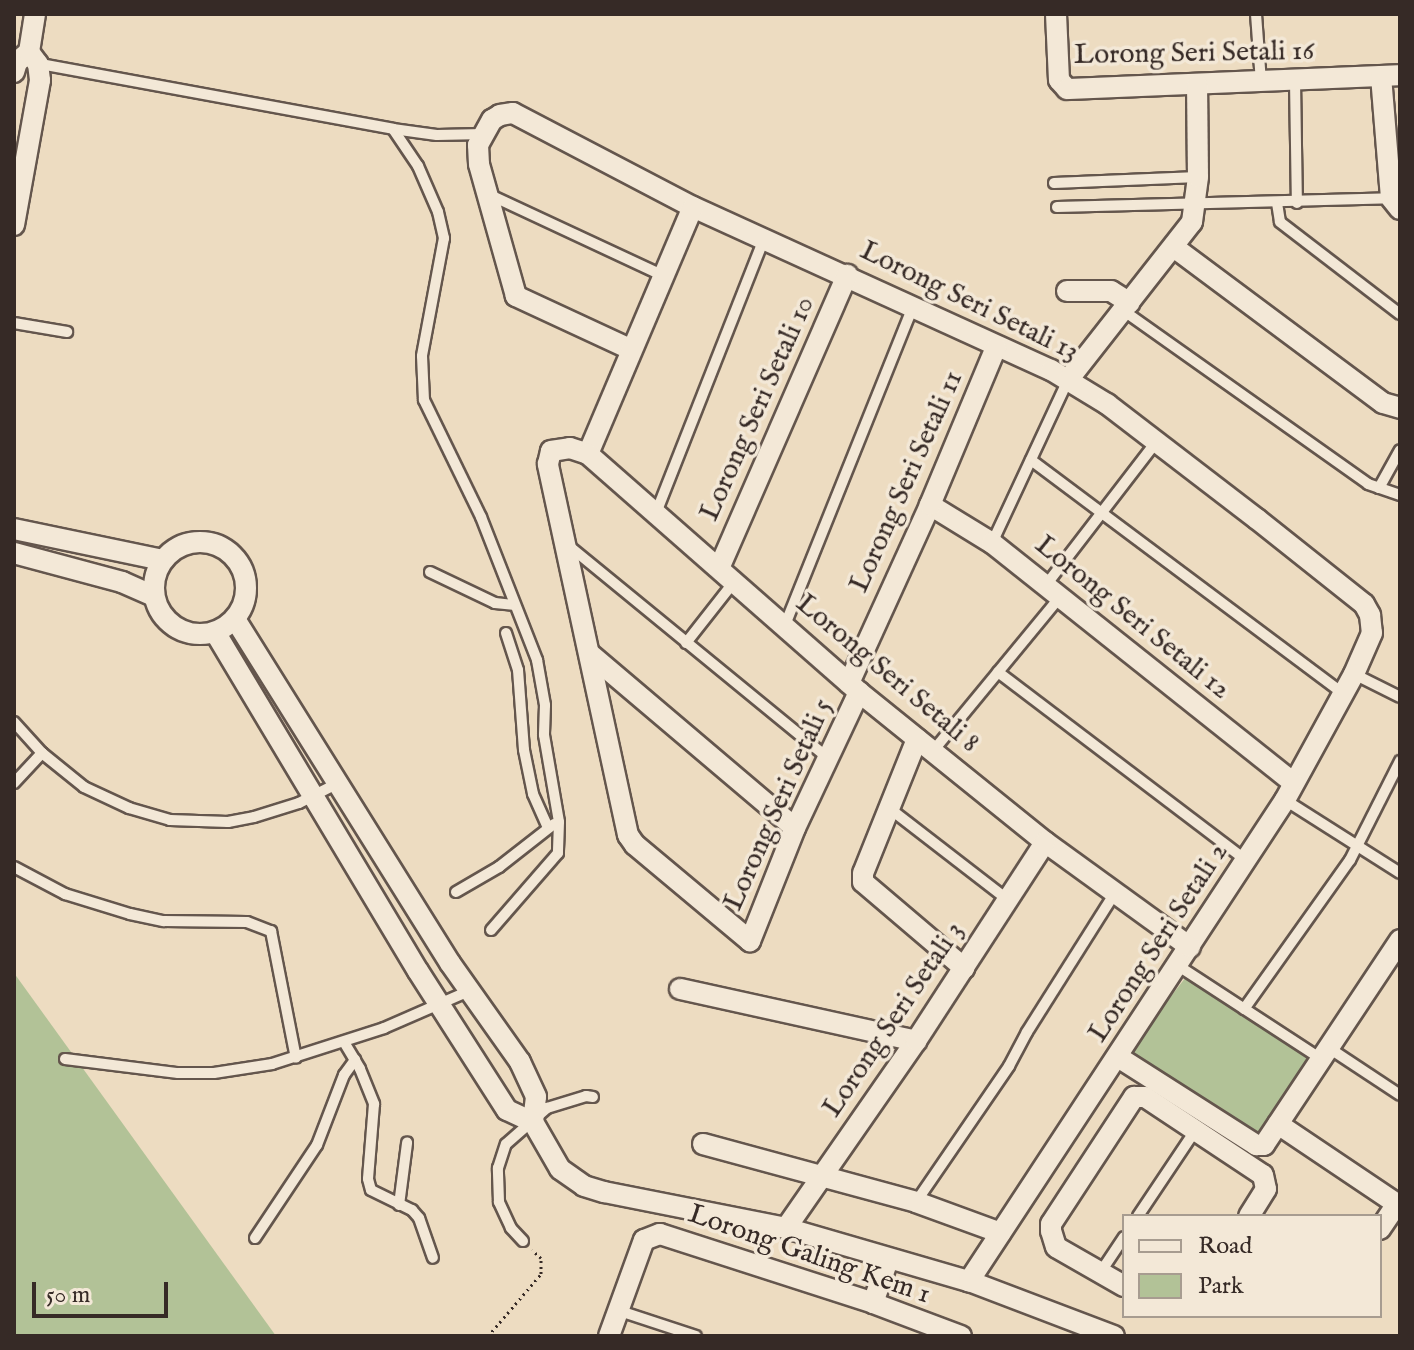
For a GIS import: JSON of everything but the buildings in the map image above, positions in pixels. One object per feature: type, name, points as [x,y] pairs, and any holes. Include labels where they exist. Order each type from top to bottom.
[{"type":"street","points":[[14,225],[40,80],[25,54],[35,14]]},
{"type":"street","name":"Lorong Seri Setali 16","points":[[1056,14],[1059,80],[1067,89],[1390,75]]},
{"type":"street","points":[[1390,75],[1395,204]]},
{"type":"street","points":[[1068,380],[1175,248],[1192,222],[1198,177],[1197,85]]},
{"type":"street","name":"Lorong Seri Setali 13","points":[[488,127],[513,113],[693,207],[847,275],[1068,380],[1156,442],[1364,604],[1373,622]]},
{"type":"street","points":[[488,127],[478,153],[486,194],[516,296],[630,349]]},
{"type":"street","points":[[693,207],[630,349],[588,454],[570,448],[551,451],[548,464],[591,655],[795,828]]},
{"type":"street","points":[[1175,248],[1383,403],[1400,408]]},
{"type":"street","name":"Lorong Seri Setali 10","points":[[720,566],[847,275]]},
{"type":"street","points":[[1067,291],[1111,291],[1127,307]]},
{"type":"street","name":"Lorong Seri Setali 11","points":[[854,688],[996,347]]},
{"type":"street","name":"Lorong Seri Setali 8","points":[[588,454],[720,566],[854,688],[1045,842],[1190,947]]},
{"type":"street","name":"Lorong Seri Setali 12","points":[[930,505],[992,543],[1289,791]]},
{"type":"street","points":[[14,529],[163,560]]},
{"type":"street","points":[[202,541],[229,552],[245,577],[243,606],[235,619],[215,632],[183,631],[159,611],[154,596],[156,571],[163,560],[173,550],[202,541]]},
{"type":"street","points":[[14,553],[122,582],[154,596]]},
{"type":"street","points":[[235,619],[469,991],[520,1062],[536,1097],[533,1122],[560,1169],[584,1186],[786,1228],[969,1281],[1114,1336]]},
{"type":"street","name":"Lorong Seri Setali 2","points":[[969,1281],[1190,947],[1289,791],[1354,674],[1373,622]]},
{"type":"street","points":[[215,632],[440,1005],[507,1110],[533,1122]]},
{"type":"street","name":"Lorong Seri Setali 5","points":[[591,655],[628,835],[635,845],[750,941],[795,828],[829,760],[854,688]]},
{"type":"street","points":[[925,745],[889,808],[863,873],[863,882],[964,968]]},
{"type":"street","name":"Lorong Seri Setali 3","points":[[786,1228],[916,1041],[1045,842]]},
{"type":"street","points":[[1118,1057],[1256,1145],[1264,1145],[1325,1053],[1392,969],[1400,940]]},
{"type":"street","points":[[680,989],[916,1041]]},
{"type":"street","points":[[1122,1285],[1056,1247],[1051,1224],[1134,1097],[1139,1096],[1263,1175],[1266,1189],[1250,1214]]},
{"type":"street","points":[[1074,1123],[1105,1142]]},
{"type":"street","points":[[1278,1124],[1398,1205],[1382,1226]]},
{"type":"street","points":[[703,1144],[916,1202],[1001,1233]]},
{"type":"street","name":"Lorong Galing Kem 1","points":[[609,1336],[644,1240],[660,1234],[873,1303],[925,1330],[961,1336]]},
{"type":"street","points":[[873,1303],[888,1260]]},
{"type":"lane","points":[[1256,14],[1261,82]]},
{"type":"lane","points":[[25,54],[393,129],[437,135],[488,127]]},
{"type":"lane","points":[[1295,81],[1297,203]]},
{"type":"lane","points":[[393,129],[418,166],[438,212],[444,238],[422,356],[424,400],[481,517],[513,605],[527,629],[537,660],[545,705],[544,735],[559,822],[558,853],[491,930]]},
{"type":"lane","points":[[1054,183],[1198,177]]},
{"type":"lane","points":[[486,194],[662,275]]},
{"type":"lane","points":[[1277,203],[1280,222],[1400,314]]},
{"type":"lane","points":[[1057,207],[1395,204]]},
{"type":"lane","points":[[656,513],[764,238]]},
{"type":"lane","points":[[785,625],[913,307]]},
{"type":"lane","points":[[1127,307],[1368,484],[1400,495]]},
{"type":"lane","points":[[14,323],[67,332]]},
{"type":"lane","points":[[992,543],[1068,380]]},
{"type":"lane","points":[[925,745],[998,672],[1053,592],[1102,512],[1156,442]]},
{"type":"lane","points":[[1379,488],[1400,450]]},
{"type":"lane","points":[[1031,460],[1343,693]]},
{"type":"lane","points":[[565,542],[829,760]]},
{"type":"lane","points":[[430,572],[495,603],[513,605]]},
{"type":"lane","points":[[686,643],[735,581]]},
{"type":"lane","points":[[506,633],[518,670],[524,750],[533,794],[548,827]]},
{"type":"lane","points":[[998,672],[1246,860]]},
{"type":"lane","points":[[1354,674],[1400,697]]},
{"type":"lane","points":[[14,722],[42,753],[84,787],[129,808],[170,820],[228,822],[278,811],[314,797],[338,783]]},
{"type":"lane","points":[[14,783],[42,753]]},
{"type":"lane","points":[[1244,1009],[1359,846],[1400,761]]},
{"type":"lane","points":[[1289,791],[1359,846],[1400,873]]},
{"type":"lane","points":[[889,808],[1008,900]]},
{"type":"lane","points":[[456,892],[499,867],[548,827],[559,822]]},
{"type":"lane","points":[[14,867],[65,894],[130,914],[164,921],[247,922],[271,931],[296,1058]]},
{"type":"lane","points":[[916,1202],[1009,1066],[1116,891]]},
{"type":"lane","points":[[1177,965],[1244,1009],[1400,1095]]},
{"type":"lane","points":[[65,1059],[178,1073],[242,1069],[296,1058],[344,1042],[469,991]]},
{"type":"lane","points":[[344,1042],[374,1104],[368,1179],[371,1190],[419,1218],[433,1258]]},
{"type":"lane","points":[[255,1238],[317,1145],[344,1075],[355,1060]]},
{"type":"lane","points":[[523,1241],[511,1228],[499,1202],[498,1168],[506,1144],[547,1108],[586,1096],[593,1097]]},
{"type":"lane","points":[[1139,1214],[1195,1131]]},
{"type":"lane","points":[[399,1205],[407,1143]]},
{"type":"lane","points":[[1100,1273],[1122,1240]]},
{"type":"lane","points":[[617,1310],[696,1336]]},
{"type":"path","points":[[488,1336],[541,1274],[541,1258],[523,1241]]},
{"type":"green space","points":[[14,973],[276,1336],[14,1336]]},
{"type":"green space","points":[[1186,977],[1310,1060],[1258,1140],[1121,1060]]}]
